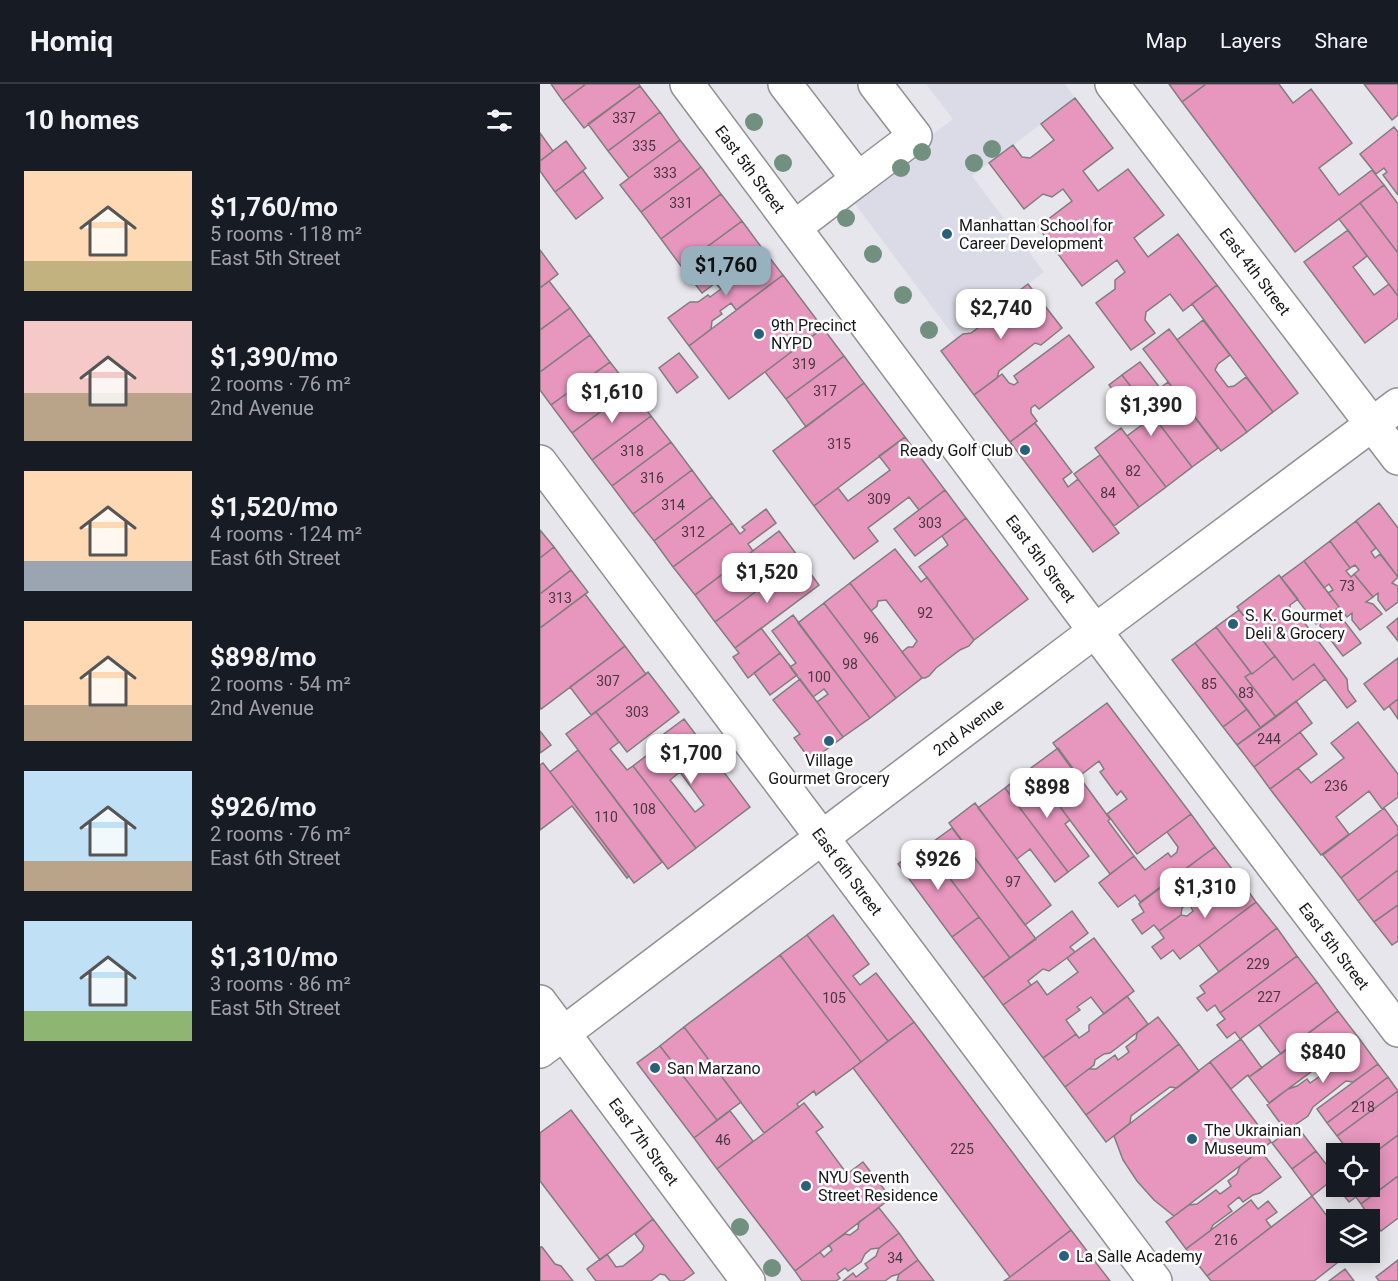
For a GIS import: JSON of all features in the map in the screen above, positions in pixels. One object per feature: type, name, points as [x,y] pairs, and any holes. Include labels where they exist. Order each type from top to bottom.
[{"type":"street","name":"East 5th Street","points":[[687,84],[1095,631],[1398,1030]]},
{"type":"street","points":[[785,84],[858,179]]},
{"type":"street","points":[[795,227],[915,136],[875,84]]},
{"type":"street","name":"East 4th Street","points":[[1112,84],[1385,415],[1398,458]]},
{"type":"street","name":"2nd Avenue","points":[[552,1043],[1095,631],[1385,415]]},
{"type":"street","name":"East 6th Street","points":[[540,462],[1155,1281]]},
{"type":"street","name":"East 7th Street","points":[[540,1002],[552,1043],[748,1281]]},
{"type":"shaded area","name":"Manhattan School for Career Development","points":[[926,84],[1065,84],[1075,98],[972,176],[1044,272],[956,339],[850,197],[953,119]]},
{"type":"building","points":[[551,84],[586,84],[563,101]]},
{"type":"building","points":[[586,84],[639,84],[640,86],[584,128],[563,101]]},
{"type":"building","points":[[1169,84],[1206,84],[1182,102]]},
{"type":"building","points":[[1206,84],[1279,84],[1293,103],[1311,89],[1352,143],[1319,168],[1339,195],[1372,170],[1384,185],[1295,252],[1182,102]]},
{"type":"building","points":[[1364,84],[1398,84],[1398,115],[1392,120]]},
{"type":"building","points":[[640,86],[660,112],[608,151],[588,124]]},
{"type":"building","points":[[1075,98],[1113,148],[1083,171],[1098,191],[1128,169],[1164,215],[1134,238],[1148,257],[1178,234],[1217,285],[1183,311],[1170,294],[1146,312],[1145,320],[1155,333],[1131,350],[1096,303],[1115,289],[1115,280],[1125,272],[1117,260],[1082,286],[1038,227],[1072,201],[1063,189],[1052,197],[1043,194],[1024,209],[989,163],[1013,145],[1022,157],[1030,158],[1054,140],[1041,124]]},
{"type":"building","points":[[660,112],[680,140],[629,178],[608,151]]},
{"type":"building","points":[[1394,127],[1398,132],[1398,195],[1383,175],[1387,172],[1384,168],[1376,174],[1360,154]]},
{"type":"building","points":[[540,133],[553,151],[540,161]]},
{"type":"building","points":[[680,140],[701,167],[641,212],[620,185]]},
{"type":"building","points":[[566,141],[586,168],[555,192],[540,171],[540,161]]},
{"type":"building","points":[[701,167],[721,194],[661,239],[641,212]]},
{"type":"building","points":[[583,171],[603,198],[576,219],[555,192]]},
{"type":"building","points":[[1384,185],[1398,204],[1398,253],[1360,203]]},
{"type":"building","points":[[721,194],[742,221],[681,266],[661,239]]},
{"type":"building","points":[[1360,203],[1398,253],[1398,296],[1339,219]]},
{"type":"building","points":[[742,221],[762,248],[702,293],[681,266]]},
{"type":"building","points":[[1348,230],[1367,256],[1353,267],[1374,295],[1389,284],[1398,296],[1398,318],[1365,343],[1304,262]]},
{"type":"building","points":[[762,248],[783,275],[736,310],[731,303],[720,311],[722,314],[712,321],[711,329],[689,346],[668,318],[690,302],[698,302],[708,295],[710,297],[721,289],[715,283],[726,275],[730,278],[749,264],[746,260]]},
{"type":"building","points":[[540,250],[558,274],[540,288]]},
{"type":"building","name":"9th Precinct NYPD","points":[[783,275],[823,328],[729,399],[689,346]]},
{"type":"building","points":[[549,281],[570,308],[540,330],[540,288]]},
{"type":"building","points":[[1028,284],[1062,328],[1041,345],[1035,343],[999,371],[997,378],[974,395],[941,351],[963,334],[971,333],[1007,306],[1007,300]]},
{"type":"building","points":[[1217,285],[1298,393],[1273,412],[1192,304]]},
{"type":"building","points":[[570,308],[590,335],[540,372],[540,330]]},
{"type":"building","points":[[1203,320],[1230,355],[1218,364],[1215,370],[1228,387],[1234,386],[1246,377],[1273,412],[1247,432],[1177,340]]},
{"type":"building","points":[[823,328],[844,356],[786,399],[765,372]]},
{"type":"building","points":[[1169,329],[1247,432],[1221,451],[1143,349]]},
{"type":"building","points":[[590,335],[610,362],[551,405],[540,390],[540,372]]},
{"type":"building","points":[[1069,335],[1094,367],[1039,409],[1035,405],[1031,408],[1031,413],[1037,421],[1010,442],[974,395],[1002,374],[1009,383],[1014,385],[1018,382],[1014,376]]},
{"type":"building","points":[[679,353],[698,377],[677,393],[659,368]]},
{"type":"building","points":[[844,356],[864,383],[806,427],[786,399]]},
{"type":"building","points":[[610,362],[631,389],[572,433],[551,405]]},
{"type":"building","points":[[1140,362],[1160,388],[1168,382],[1218,448],[1192,467],[1122,375]]},
{"type":"building","points":[[1122,375],[1192,467],[1166,487],[1127,436],[1143,424],[1137,417],[1133,417],[1109,385]]},
{"type":"building","points":[[864,383],[905,437],[814,506],[773,451]]},
{"type":"building","points":[[631,389],[651,416],[592,460],[572,433]]},
{"type":"building","points":[[651,416],[671,442],[612,486],[592,460]]},
{"type":"building","points":[[1035,423],[1072,472],[1063,479],[1068,487],[1078,479],[1119,533],[1093,552],[1010,442]]},
{"type":"building","points":[[1121,428],[1166,487],[1139,507],[1095,448]]},
{"type":"building","points":[[905,437],[945,490],[919,510],[909,497],[868,528],[878,541],[854,559],[814,506],[838,488],[848,501],[890,470],[879,456]]},
{"type":"building","points":[[671,442],[692,470],[633,514],[612,486]]},
{"type":"building","points":[[1100,455],[1139,507],[1114,526],[1074,474]]},
{"type":"building","points":[[692,470],[712,497],[654,541],[633,514]]},
{"type":"building","points":[[945,490],[966,518],[915,556],[894,529]]},
{"type":"building","points":[[712,497],[732,523],[673,567],[654,541]]},
{"type":"building","points":[[1379,503],[1398,528],[1398,577],[1356,521]]},
{"type":"building","points":[[766,509],[776,523],[748,544],[753,551],[695,595],[673,567],[732,523],[740,534],[745,530],[742,527]]},
{"type":"building","points":[[966,518],[1028,599],[974,640],[919,567],[948,545],[942,536]]},
{"type":"building","points":[[1356,521],[1376,548],[1371,552],[1375,558],[1380,554],[1398,577],[1392,583],[1398,586],[1398,602],[1386,611],[1378,600],[1378,593],[1373,597],[1354,574],[1359,570],[1355,565],[1350,568],[1330,541]]},
{"type":"building","points":[[540,530],[554,547],[540,558]]},
{"type":"building","points":[[779,531],[800,559],[715,622],[695,595]]},
{"type":"building","points":[[1330,541],[1350,568],[1346,571],[1351,577],[1354,574],[1373,597],[1366,602],[1373,604],[1382,614],[1360,630],[1352,620],[1352,613],[1347,617],[1328,593],[1333,590],[1329,584],[1324,588],[1304,561]]},
{"type":"building","points":[[554,547],[571,570],[540,594],[540,558]]},
{"type":"building","points":[[895,549],[921,582],[927,577],[974,640],[925,678],[922,678],[902,652],[908,647],[913,647],[917,641],[886,600],[878,601],[877,606],[871,611],[850,583]]},
{"type":"building","points":[[800,559],[819,585],[735,648],[715,622]]},
{"type":"building","points":[[1304,561],[1339,607],[1333,612],[1338,613],[1361,643],[1343,656],[1320,626],[1321,621],[1316,624],[1281,578]]},
{"type":"building","points":[[571,570],[588,592],[540,628],[540,594]]},
{"type":"building","points":[[1279,575],[1298,599],[1290,605],[1290,611],[1297,613],[1347,679],[1348,690],[1356,701],[1347,708],[1314,664],[1293,680],[1237,607]]},
{"type":"building","points":[[850,583],[922,678],[896,698],[824,603]]},
{"type":"building","points":[[585,594],[625,646],[541,709],[540,628]]},
{"type":"building","points":[[824,603],[896,698],[870,718],[798,623]]},
{"type":"building","points":[[1239,610],[1275,656],[1252,674],[1216,627]]},
{"type":"building","points":[[793,615],[870,718],[843,737],[817,702],[828,694],[824,689],[813,697],[790,667],[796,663],[772,631]]},
{"type":"building","points":[[1398,618],[1398,641],[1387,627]]},
{"type":"building","points":[[1216,627],[1251,673],[1245,677],[1276,717],[1261,728],[1195,643]]},
{"type":"building","points":[[761,628],[780,653],[748,678],[733,657],[739,653],[735,648]]},
{"type":"building","points":[[1195,643],[1247,709],[1223,727],[1172,660]]},
{"type":"building","points":[[625,646],[646,674],[591,715],[570,687]]},
{"type":"building","points":[[780,653],[797,675],[770,695],[754,673]]},
{"type":"building","points":[[1275,656],[1293,680],[1314,664],[1325,679],[1276,717],[1245,677]]},
{"type":"building","points":[[1398,658],[1398,699],[1384,710],[1364,684]]},
{"type":"building","points":[[648,672],[679,712],[627,752],[596,712]]},
{"type":"building","points":[[800,679],[843,737],[811,761],[794,738],[800,734],[773,700]]},
{"type":"building","points":[[1398,699],[1398,719],[1389,706]]},
{"type":"building","points":[[1296,701],[1312,723],[1254,767],[1237,745]]},
{"type":"building","points":[[1107,703],[1191,814],[1137,854],[1107,814],[1127,799],[1121,791],[1117,795],[1100,772],[1104,769],[1099,761],[1078,777],[1053,743]]},
{"type":"building","points":[[1247,709],[1261,728],[1237,745],[1223,727]]},
{"type":"building","points":[[596,712],[619,742],[610,749],[627,770],[633,766],[696,848],[668,869],[566,734]]},
{"type":"building","points":[[684,719],[750,807],[696,848],[633,766],[664,742],[660,737]],"holes":[[[680,772],[704,805],[695,812],[670,780]]]},
{"type":"building","points":[[1358,722],[1398,774],[1398,797],[1382,809],[1369,791],[1336,817],[1349,834],[1321,855],[1270,789],[1298,768],[1311,783],[1344,758],[1331,743]]},
{"type":"building","points":[[540,731],[551,745],[540,753]]},
{"type":"building","points":[[1300,732],[1317,754],[1270,789],[1254,767]]},
{"type":"building","points":[[1058,748],[1134,856],[1110,874],[1031,768]]},
{"type":"building","points":[[578,750],[662,862],[634,883],[550,772]]},
{"type":"building","points":[[543,763],[629,876],[627,878],[572,806],[540,830],[540,765]]},
{"type":"building","points":[[1031,768],[1070,820],[1065,824],[1089,856],[1068,872],[1005,788]]},
{"type":"building","points":[[1005,788],[1068,872],[1055,882],[1030,849],[1017,859],[978,808]]},
{"type":"building","points":[[975,803],[1051,905],[1025,925],[949,823]]},
{"type":"building","points":[[1384,808],[1398,827],[1398,834],[1341,878],[1323,855]]},
{"type":"building","points":[[1191,814],[1215,847],[1140,902],[1135,895],[1118,907],[1099,883],[1134,856],[1145,870],[1168,853],[1171,857],[1177,852],[1178,847],[1167,832]]},
{"type":"building","points":[[952,828],[1036,939],[1010,958],[926,847]]},
{"type":"building","points":[[1398,834],[1398,870],[1358,901],[1341,878]]},
{"type":"building","points":[[924,844],[979,917],[952,937],[898,864]]},
{"type":"building","points":[[1215,847],[1236,874],[1191,907],[1188,904],[1182,908],[1181,915],[1159,931],[1154,925],[1142,934],[1132,920],[1144,912],[1139,904]]},
{"type":"building","points":[[1398,870],[1398,905],[1374,922],[1358,901]]},
{"type":"building","points":[[1236,874],[1256,902],[1180,959],[1173,950],[1161,959],[1152,947],[1164,938],[1159,931],[1181,915],[1187,916],[1193,911],[1191,907]]},
{"type":"building","points":[[1256,902],[1277,928],[1219,972],[1199,945]]},
{"type":"building","points":[[1398,905],[1398,941],[1392,945],[1374,922]]},
{"type":"building","points":[[1072,911],[1088,933],[1070,947],[1075,952],[1049,971],[1043,969],[1028,981],[1031,985],[1003,1005],[983,978]]},
{"type":"building","points":[[833,915],[869,964],[853,976],[860,985],[876,973],[914,1022],[888,1041],[807,935]]},
{"type":"building","points":[[979,917],[1010,958],[983,978],[952,937]]},
{"type":"building","points":[[1277,928],[1297,956],[1220,1013],[1215,1005],[1207,1011],[1197,998],[1205,993],[1200,986]]},
{"type":"building","points":[[807,935],[888,1041],[861,1062],[780,955]]},
{"type":"building","points":[[1094,938],[1134,991],[1104,1014],[1091,997],[1077,1007],[1080,1010],[1066,1020],[1076,1034],[1043,1058],[1003,1005],[1037,981],[1047,995],[1078,972],[1067,958]]},
{"type":"building","points":[[780,955],[861,1062],[816,1095],[814,1091],[797,1104],[799,1107],[764,1133],[684,1027]]},
{"type":"building","points":[[1297,956],[1317,982],[1240,1039],[1235,1032],[1227,1038],[1217,1025],[1225,1019],[1220,1013]]},
{"type":"building","points":[[1317,982],[1338,1011],[1281,1054],[1259,1025]]},
{"type":"building","points":[[1127,996],[1148,1024],[1110,1053],[1095,1060],[1094,1065],[1065,1087],[1043,1058],[1076,1034],[1079,1038],[1089,1031],[1089,1025]]},
{"type":"building","points":[[1338,1011],[1358,1037],[1269,1103],[1249,1077]]},
{"type":"building","points":[[1158,1017],[1179,1044],[1086,1115],[1065,1087],[1089,1069],[1096,1069],[1115,1055],[1118,1060],[1129,1052],[1126,1047],[1136,1039],[1137,1033]]},
{"type":"building","points":[[914,1022],[1071,1230],[1010,1277],[853,1068]]},
{"type":"building","points":[[684,1027],[741,1102],[717,1120],[660,1046]]},
{"type":"building","points":[[1358,1037],[1378,1064],[1353,1082],[1346,1081],[1313,1107],[1308,1116],[1286,1131],[1267,1105],[1288,1089],[1307,1079],[1310,1083],[1323,1074],[1320,1070],[1331,1062],[1332,1056]]},
{"type":"building","points":[[1241,1039],[1262,1068],[1249,1077],[1248,1075],[1231,1089],[1210,1062]]},
{"type":"building","points":[[1179,1044],[1199,1071],[1177,1088],[1170,1087],[1131,1116],[1130,1123],[1106,1142],[1086,1115]]},
{"type":"building","points":[[660,1046],[717,1120],[694,1138],[637,1063]]},
{"type":"building","name":"The Ukrainian Museum","points":[[1210,1062],[1271,1142],[1174,1216],[1154,1200],[1137,1181],[1123,1160],[1114,1136]]},
{"type":"building","points":[[1378,1064],[1388,1077],[1327,1123],[1317,1109]]},
{"type":"building","points":[[1388,1077],[1398,1091],[1337,1136],[1327,1123]]},
{"type":"building","points":[[1398,1091],[1398,1135],[1380,1148],[1380,1143],[1342,1143],[1337,1136]]},
{"type":"building","name":"NYU Seventh Street Residence","points":[[804,1103],[823,1127],[816,1132],[847,1174],[863,1162],[891,1198],[795,1271],[717,1169]]},
{"type":"building","points":[[571,1110],[653,1219],[600,1260],[540,1181],[540,1133]]},
{"type":"building","points":[[730,1111],[753,1141],[717,1169],[694,1138]]},
{"type":"building","points":[[1296,1125],[1316,1151],[1292,1169],[1272,1143]]},
{"type":"building","points":[[1398,1135],[1398,1176],[1380,1190],[1380,1148]]},
{"type":"building","points":[[1260,1150],[1281,1177],[1260,1193],[1243,1202],[1239,1197],[1228,1206],[1232,1211],[1186,1249],[1166,1222],[1189,1205],[1197,1204],[1216,1190],[1220,1194],[1231,1186],[1228,1181],[1237,1174],[1240,1166]]},
{"type":"building","points":[[1316,1151],[1326,1164],[1326,1185],[1312,1196],[1292,1169]]},
{"type":"building","points":[[1398,1176],[1398,1218],[1381,1231],[1380,1209],[1364,1209],[1361,1204],[1370,1197],[1380,1197],[1380,1190]]},
{"type":"building","points":[[1312,1196],[1326,1215],[1326,1263],[1337,1263],[1314,1281],[1211,1281],[1207,1276]]},
{"type":"building","points":[[1345,1197],[1356,1197],[1349,1202]]},
{"type":"building","points":[[1356,1197],[1370,1197],[1361,1204]]},
{"type":"building","points":[[1251,1200],[1258,1209],[1268,1201],[1277,1212],[1266,1220],[1271,1227],[1207,1276],[1186,1249]]},
{"type":"building","points":[[879,1208],[899,1233],[879,1248],[871,1249],[861,1262],[848,1271],[845,1268],[837,1274],[840,1278],[836,1281],[802,1281],[795,1271],[820,1252],[824,1257],[832,1250],[829,1245],[845,1234],[850,1235],[858,1229],[859,1222]]},
{"type":"building","points":[[653,1219],[694,1273],[683,1281],[670,1281],[665,1275],[660,1274],[651,1281],[596,1281],[587,1269],[607,1254],[616,1267],[623,1266],[642,1251],[644,1246],[635,1234]]},
{"type":"building","name":"La Salle Academy","points":[[1071,1230],[1110,1281],[1004,1281],[1010,1277]]},
{"type":"building","points":[[899,1233],[918,1260],[885,1281],[843,1281],[853,1273],[856,1277],[868,1268],[865,1264],[876,1256],[879,1248]]},
{"type":"building","points":[[540,1247],[555,1264],[561,1266],[573,1281],[540,1281]]},
{"type":"building","points":[[918,1260],[934,1281],[897,1281],[899,1274]]},
{"type":"building","points":[[1398,1260],[1398,1281],[1379,1281],[1376,1277]]},
{"type":"building","points":[[1345,1269],[1354,1281],[1329,1281]]},
{"type":"place","name":"Manhattan School for Career Development","points":[[947,234]]},
{"type":"place","name":"9th Precinct NYPD","points":[[759,334]]},
{"type":"place","name":"Ready Golf Club","points":[[1025,450]]},
{"type":"place","name":"S. K. Gourmet Deli & Grocery","points":[[1233,624]]},
{"type":"place","name":"Village Gourmet Grocery","points":[[829,741]]},
{"type":"place","name":"San Marzano","points":[[655,1068]]},
{"type":"place","name":"The Ukrainian Museum","points":[[1192,1139]]},
{"type":"place","name":"NYU Seventh Street Residence","points":[[806,1186]]},
{"type":"place","name":"La Salle Academy","points":[[1064,1256]]}]
